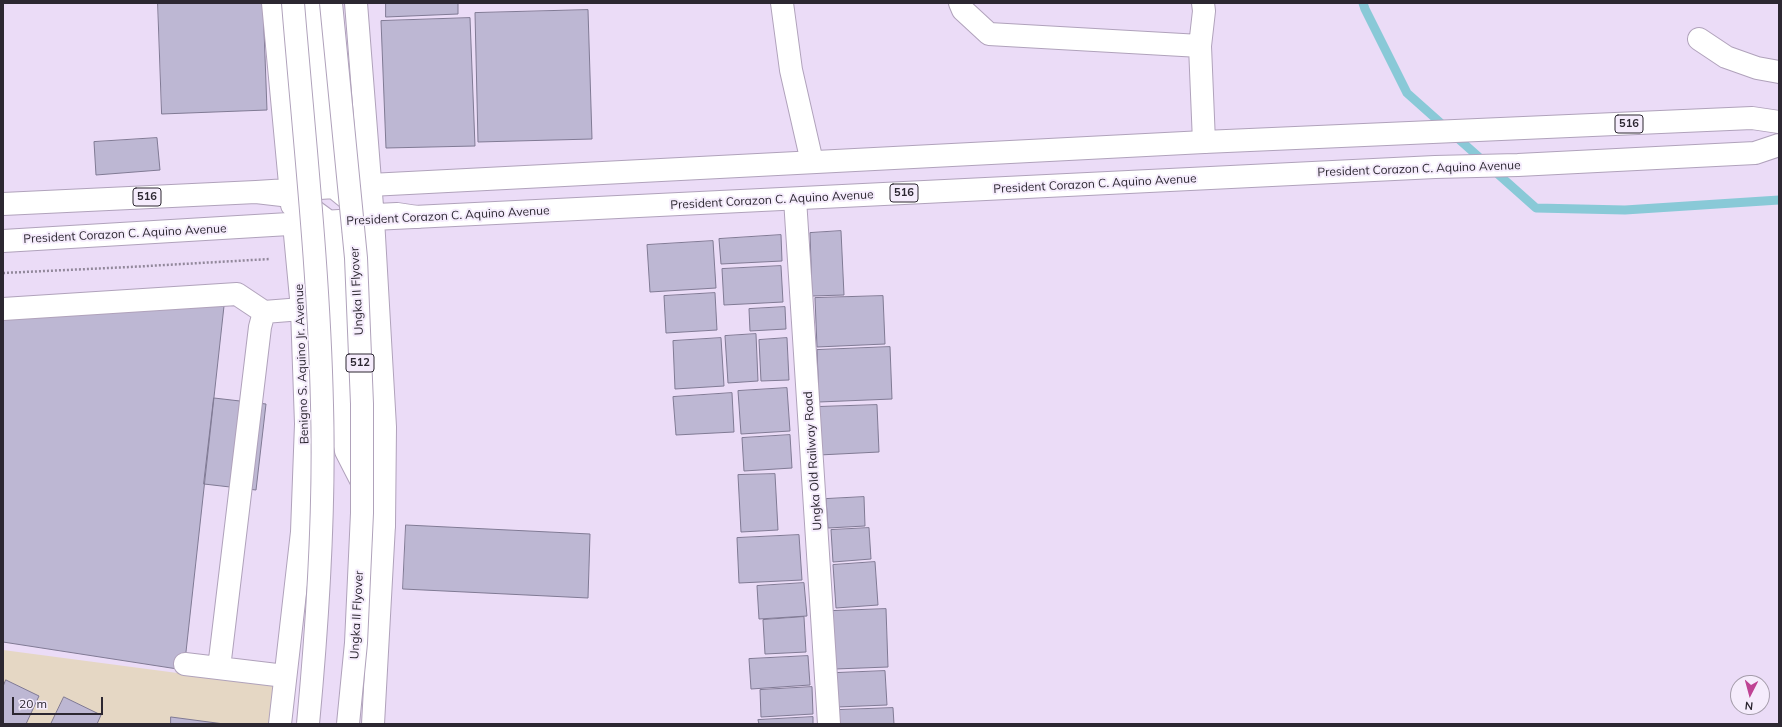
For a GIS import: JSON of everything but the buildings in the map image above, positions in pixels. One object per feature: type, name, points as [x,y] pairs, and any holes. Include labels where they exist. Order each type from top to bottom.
[{"type":"main road","name":"Benigno S. Aquino Jr. Avenue","points":[[273,3],[303,213],[297,254],[302,309],[306,424],[302,532],[280,724]]},
{"type":"main road","points":[[293,3],[318,292],[322,405],[322,514],[316,641],[308,724]]},
{"type":"main road","points":[[311,3],[326,176],[330,184],[360,187]]},
{"type":"main road","name":"Ungka II Flyover","points":[[331,3],[356,258],[362,404],[362,513],[356,643],[348,724]]},
{"type":"main road","name":"512","points":[[356,3],[360,187],[372,217],[385,427],[384,525],[373,724]]},
{"type":"main road","points":[[782,3],[791,70],[812,162]]},
{"type":"main road","points":[[960,3],[963,10],[989,34],[1200,46]]},
{"type":"main road","points":[[1203,3],[1204,11],[1200,46],[1204,142]]},
{"type":"main road","points":[[1699,39],[1726,57],[1757,68],[1779,72]]},
{"type":"main road","name":"President Corazon C. Aquino Avenue","points":[[3,241],[254,226],[260,222],[303,213],[360,187],[1204,142],[1396,135],[1752,118],[1779,122]]},
{"type":"main road","points":[[1752,118],[1755,153]]},
{"type":"main road","name":"President Corazon C. Aquino Avenue","points":[[3,204],[256,192],[303,213],[372,217],[397,214],[417,217],[1435,167],[1518,165],[1755,153],[1779,145]]},
{"type":"main road","points":[[303,213],[333,212],[360,187]]},
{"type":"main road","name":"Ungka Old Railway Road","points":[[795,199],[829,724]]},
{"type":"main road","points":[[303,213],[335,258],[341,425],[346,451],[384,525]]},
{"type":"main road","points":[[3,309],[237,294],[264,312],[302,309]]},
{"type":"main road","points":[[219,668],[259,335],[264,312]]},
{"type":"main road","points":[[185,664],[285,676]]},
{"type":"path","points":[[3,273],[130,268],[297,254]]},
{"type":"shaded area","points":[[3,650],[276,686],[272,724],[3,724]]},
{"type":"waterway","points":[[1363,3],[1407,93],[1536,208],[1625,210],[1779,200]]}]
